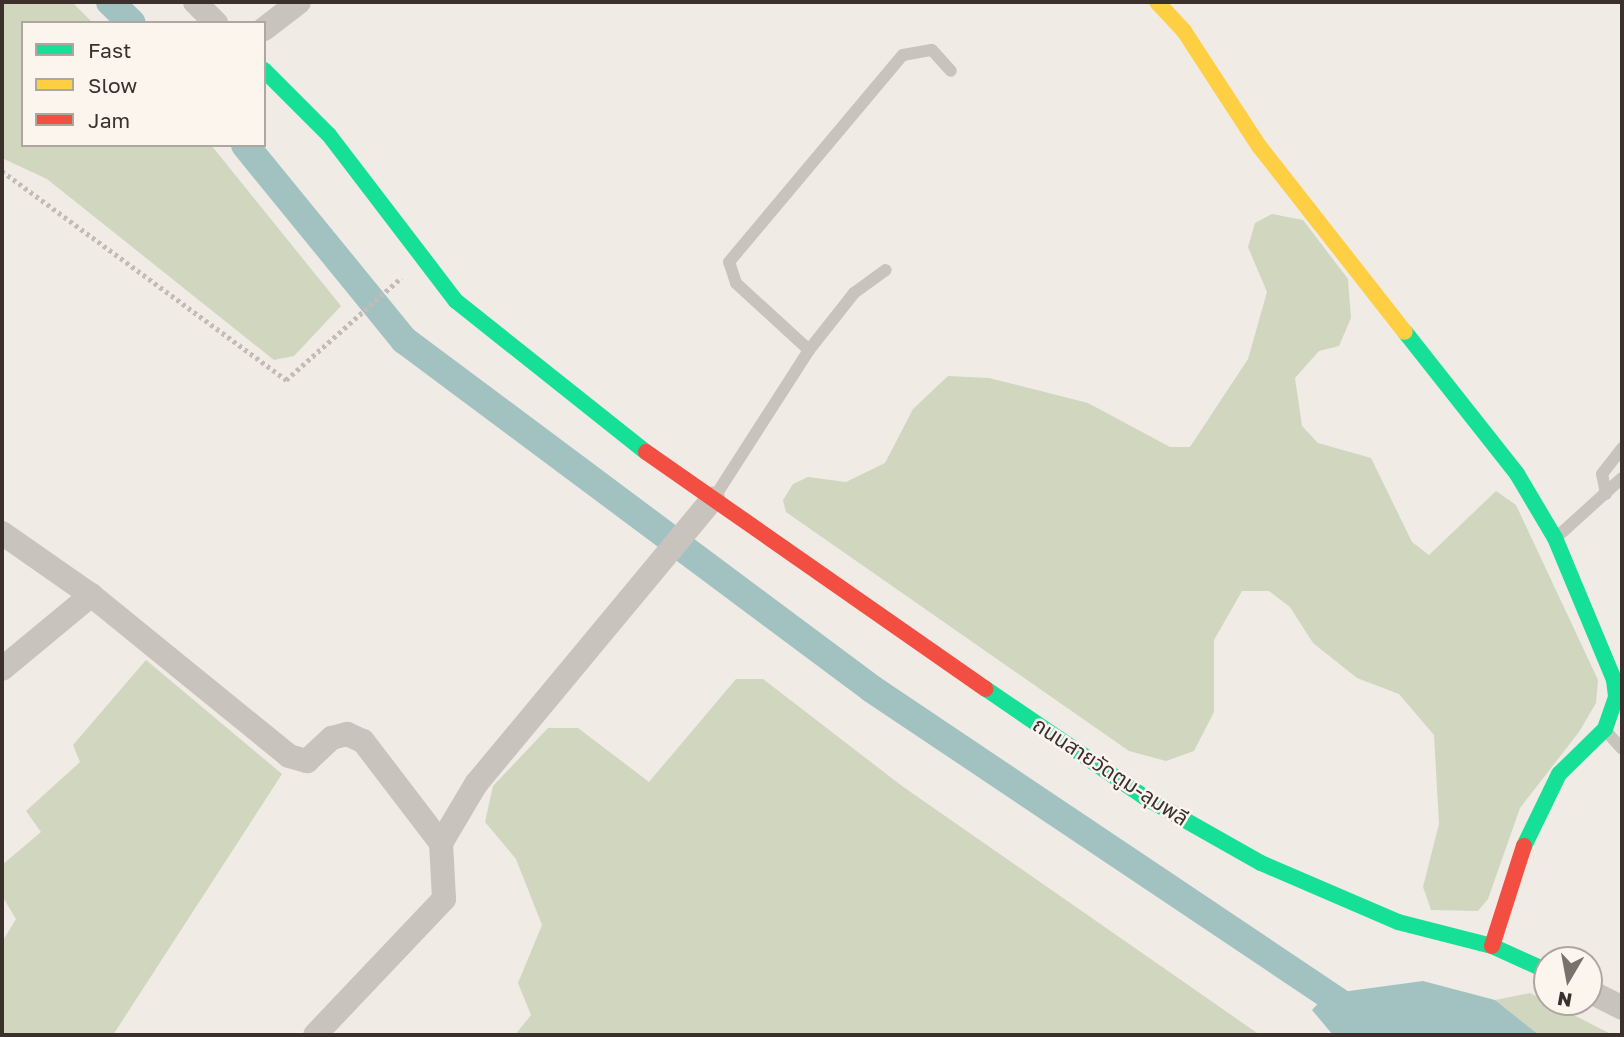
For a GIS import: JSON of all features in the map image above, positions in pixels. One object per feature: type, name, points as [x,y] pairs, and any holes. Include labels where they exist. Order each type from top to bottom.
[{"type":"street","points":[[195,2],[214,21]]},
{"type":"street","points":[[266,27],[299,2]]},
{"type":"street","points":[[1157,2],[1184,31],[1259,146],[1503,455],[1555,538],[1614,680],[1616,697],[1605,729],[1559,774],[1532,820],[1492,946]]},
{"type":"street","name":"ถนนสายวัดตูม-ลุมพลี","points":[[266,72],[329,135],[456,301],[706,507],[1146,798],[1331,896],[1492,946],[1533,965]]},
{"type":"street","points":[[315,1035],[444,899],[441,843],[476,783],[706,507]]},
{"type":"street","points":[[2,533],[91,595],[289,756],[307,761],[332,738],[346,734],[363,741],[441,843]]},
{"type":"street","points":[[2,669],[91,595]]},
{"type":"street","points":[[1603,998],[1622,1008]]},
{"type":"lane","points":[[809,349],[736,284],[729,262],[903,55],[932,50],[951,71]]},
{"type":"lane","points":[[706,507],[809,349],[854,293],[886,270]]},
{"type":"lane","points":[[1606,494],[1602,474],[1622,448]]},
{"type":"lane","points":[[1555,538],[1622,478]]},
{"type":"lane","points":[[1605,729],[1622,749]]},
{"type":"path","points":[[2,171],[286,380],[408,272]]},
{"type":"green space","points":[[2,2],[72,2],[91,21],[21,21],[21,147],[213,147],[341,306],[294,356],[274,360],[47,179],[2,158]]},
{"type":"green space","points":[[1272,214],[1303,220],[1348,279],[1351,318],[1339,346],[1319,351],[1295,378],[1302,426],[1318,443],[1371,458],[1412,542],[1429,555],[1496,491],[1516,505],[1598,680],[1596,703],[1579,732],[1520,808],[1488,899],[1478,911],[1431,910],[1423,887],[1439,824],[1434,735],[1399,694],[1357,678],[1313,643],[1290,607],[1269,591],[1242,591],[1214,640],[1214,712],[1194,751],[1166,761],[1129,751],[786,512],[783,500],[793,484],[808,477],[846,482],[885,463],[913,409],[948,376],[989,378],[1088,403],[1170,447],[1190,447],[1248,359],[1267,292],[1248,247],[1255,223]]},
{"type":"green space","points":[[146,660],[282,774],[113,1035],[2,1035],[2,942],[16,919],[2,896],[2,865],[41,832],[26,811],[80,762],[73,745]]},
{"type":"green space","points":[[736,679],[763,679],[902,786],[1260,1035],[515,1035],[531,1015],[518,983],[542,925],[516,859],[485,822],[493,786],[548,728],[578,728],[649,782]]},
{"type":"green space","points":[[1530,993],[1533,995],[1533,1016],[1575,1016],[1613,1035],[1539,1035],[1495,1000]]},
{"type":"water","points":[[1423,981],[1495,1000],[1539,1035],[1333,1035],[1312,1010],[1327,994]]},
{"type":"waterway","points":[[110,2],[130,21]]},
{"type":"waterway","points":[[247,147],[404,340],[872,689],[1388,1035]]},
{"type":"traffic: fast","points":[[266,72],[329,135],[456,301],[646,452]]},
{"type":"traffic: fast","points":[[1405,332],[1517,474],[1555,538],[1614,680],[1616,697],[1605,729],[1559,774],[1524,846]]},
{"type":"traffic: fast","points":[[986,689],[1146,798],[1261,863],[1398,922],[1492,946],[1533,965]]},
{"type":"traffic: slow","points":[[1157,2],[1184,31],[1259,146],[1405,332]]},
{"type":"traffic: jam","points":[[646,452],[986,689]]},
{"type":"traffic: jam","points":[[1492,946],[1524,846]]}]
